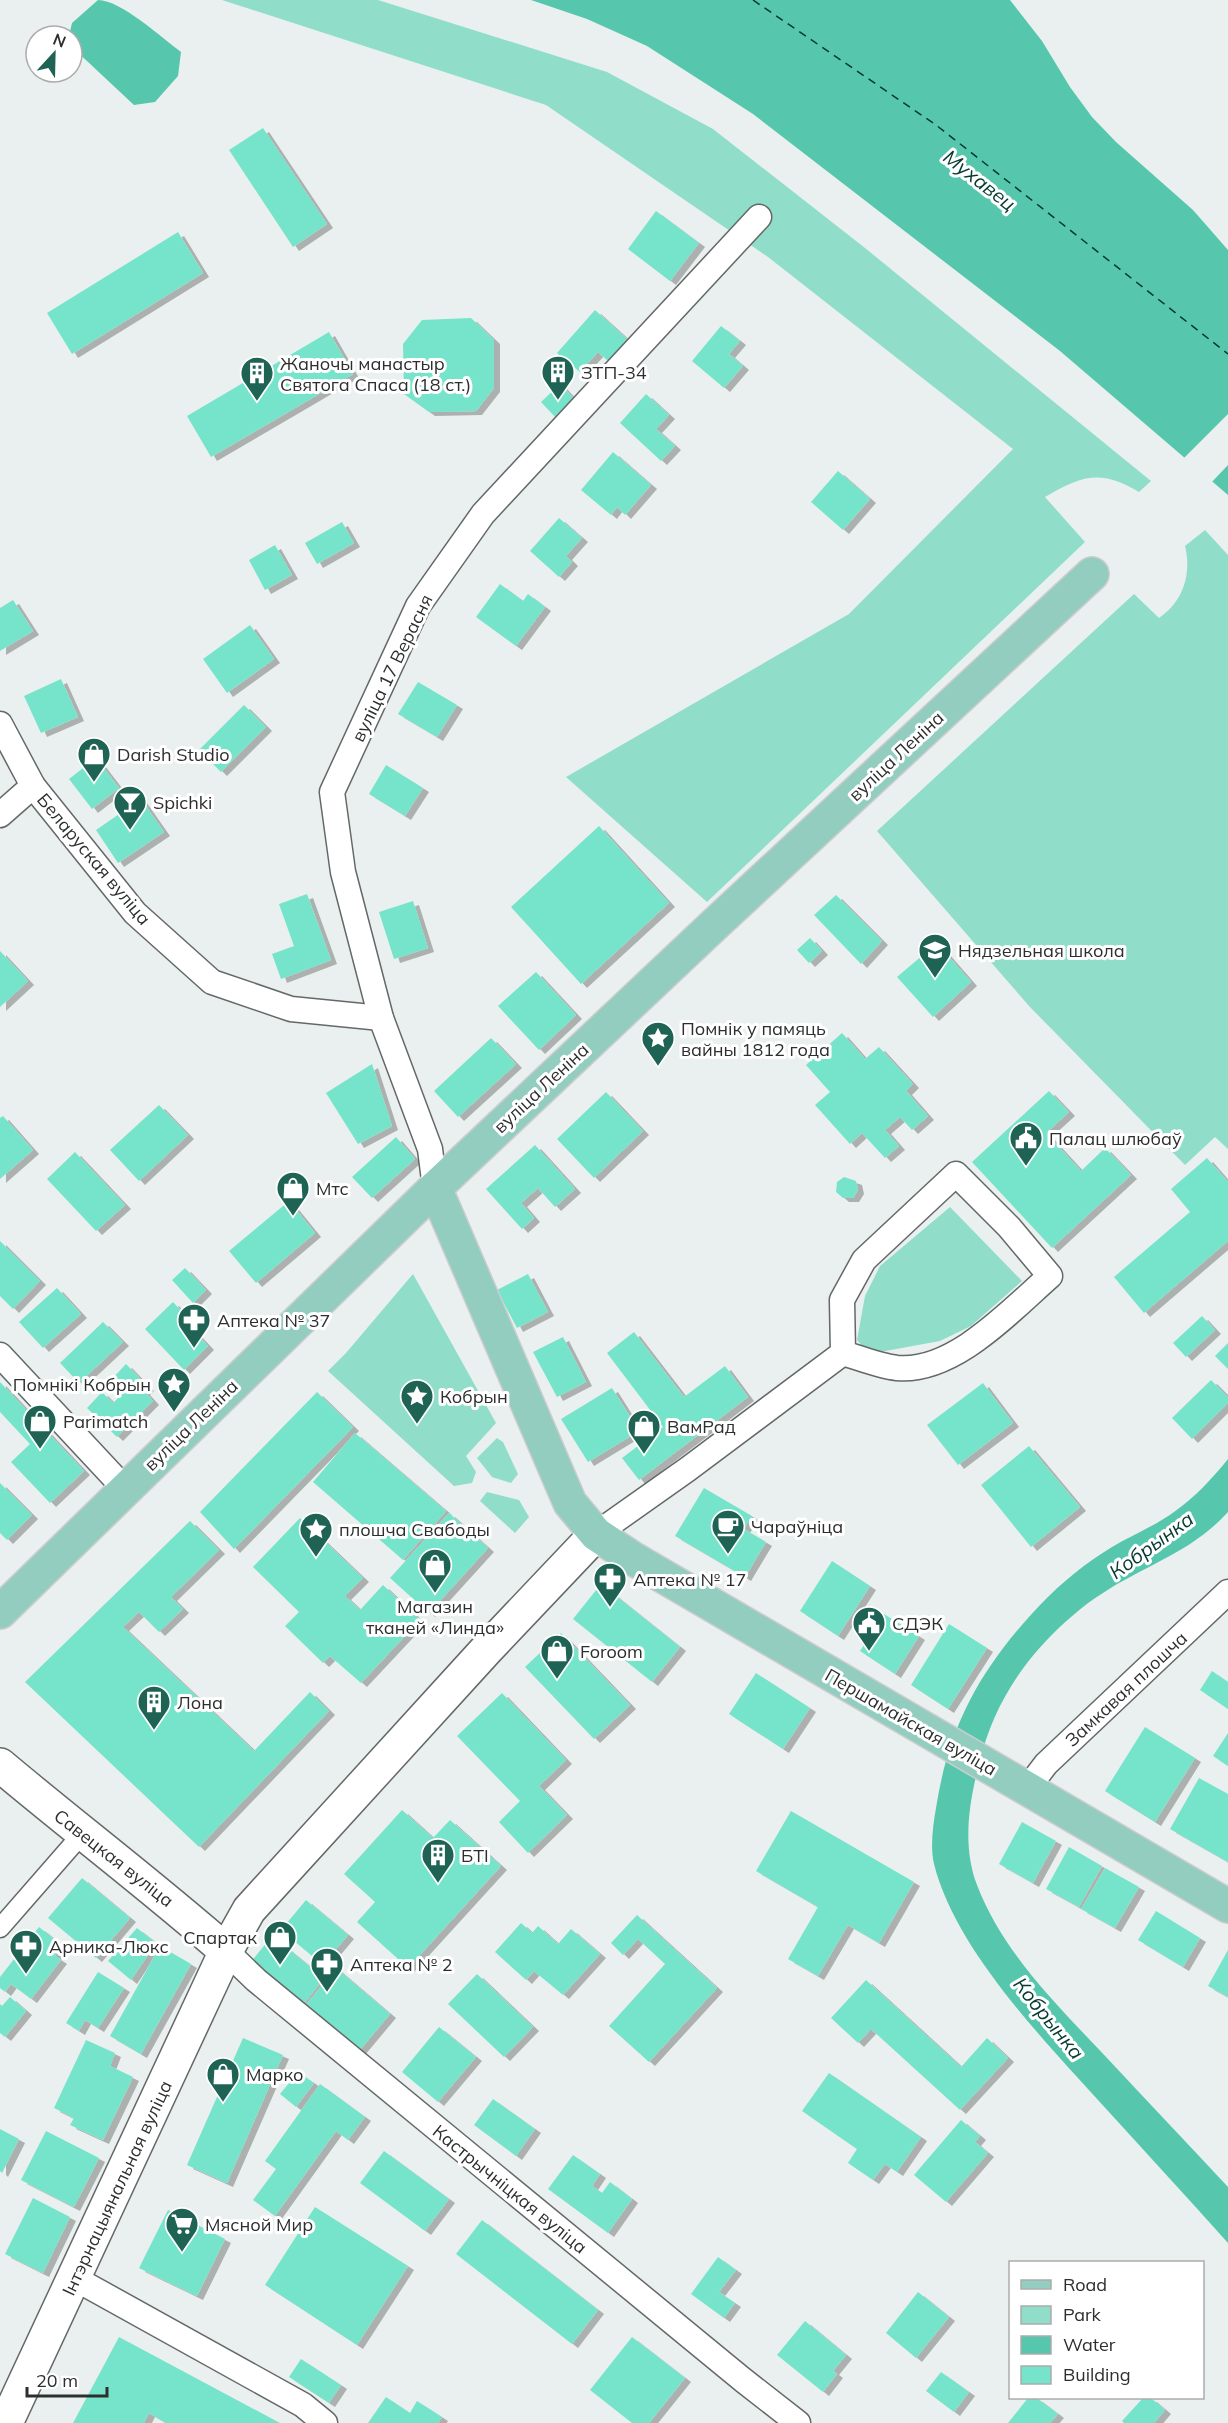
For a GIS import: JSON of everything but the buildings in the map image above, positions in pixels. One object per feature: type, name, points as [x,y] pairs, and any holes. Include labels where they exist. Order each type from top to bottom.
[{"type":"main road","name":"вуліца Леніна","points":[[0,1612],[435,1188],[1092,574]]},
{"type":"main road","points":[[226,1951],[249,1910],[487,1649],[596,1534],[570,1503],[435,1188]]},
{"type":"main road","name":"Першамайская вуліца","points":[[596,1534],[632,1558],[1228,1906]]},
{"type":"main road","name":"Савецкая вуліца","points":[[0,1766],[82,1834],[178,1908],[226,1951]]},
{"type":"main road","name":"Інтэрнацыянальная вуліца","points":[[6,2423],[226,1951]]},
{"type":"street","name":"вуліца 17 Верасня","points":[[435,1188],[430,1149],[381,1018],[343,872],[332,792],[418,606],[483,514],[759,217]]},
{"type":"street","name":"Беларуская вуліца","points":[[0,724],[33,786],[135,913],[212,982],[291,1010],[381,1018]]},
{"type":"street","points":[[0,815],[33,786]]},
{"type":"street","points":[[956,1174],[1009,1227],[1050,1276],[975,1341],[934,1364],[897,1368],[843,1353],[842,1300],[864,1260],[956,1174]]},
{"type":"street","points":[[596,1534],[843,1353]]},
{"type":"street","points":[[0,1355],[126,1490]]},
{"type":"street","name":"Замкавая плошча","points":[[1027,1789],[1046,1764],[1228,1592]]},
{"type":"street","points":[[0,1928],[82,1834]]},
{"type":"street","name":"Кастрычніцкая вуліца","points":[[226,1951],[256,1980],[742,2380],[798,2423]]},
{"type":"street","points":[[74,2278],[303,2405],[324,2423]]},
{"type":"green space","points":[[222,0],[378,0],[607,72],[713,129],[865,248],[1151,481],[1139,492],[1113,480],[1092,478],[1070,484],[1045,497],[1085,542],[707,902],[566,777],[849,614],[1013,449],[768,257],[546,105]]},
{"type":"green space","points":[[1205,530],[1228,555],[1228,1149],[1215,1137],[1185,1165],[1029,1006],[877,831],[1134,594],[1159,618],[1167,611],[1180,596],[1184,586],[1187,567],[1185,546]]},
{"type":"green space","points":[[950,1207],[1022,1281],[971,1326],[940,1341],[869,1354],[857,1340],[865,1296],[880,1266]]},
{"type":"green space","points":[[413,1274],[496,1423],[466,1456],[476,1472],[472,1483],[454,1486],[328,1371]]},
{"type":"green space","points":[[497,1438],[503,1442],[518,1474],[511,1483],[492,1477],[477,1458]]},
{"type":"green space","points":[[487,1492],[519,1500],[529,1517],[515,1533],[480,1501]]},
{"type":"water","points":[[98,0],[118,6],[181,52],[178,76],[155,102],[134,105],[84,58],[84,24],[72,23]]},
{"type":"water","name":"Мухавец","points":[[531,0],[1010,0],[1042,41],[1070,87],[1092,117],[1116,142],[1193,210],[1228,250],[1228,495],[1060,351],[753,114],[647,46],[587,19]]},
{"type":"water","name":"Кобрынка","points":[[1228,1459],[1228,1512],[1214,1526],[1184,1548],[1087,1604],[1052,1635],[1022,1669],[989,1730],[972,1794],[968,1840],[972,1870],[988,1910],[1001,1933],[1033,1978],[1228,2187],[1228,2243],[1051,2048],[1002,1990],[960,1927],[945,1896],[934,1864],[932,1843],[942,1778],[959,1723],[985,1674],[1002,1650],[1041,1604],[1066,1581],[1103,1553],[1159,1522],[1182,1506],[1216,1474]]},
{"type":"pier","points":[[1228,414],[1228,465],[1210,484],[1182,460]]},
{"type":"ferry route","points":[[753,0],[936,125],[1228,354]]},
{"type":"place","name":"ЗТП-34","points":[[558,401]]},
{"type":"place","name":"Жаночы манастыр Святога Спаса (18 ст.)","points":[[257,402]]},
{"type":"place","name":"Darish Studio","points":[[94,783]]},
{"type":"place","name":"Spichki","points":[[130,831]]},
{"type":"place","name":"Нядзельная школа","points":[[935,979]]},
{"type":"place","name":"Помнік у памяць вайны 1812 года","points":[[658,1067]]},
{"type":"place","name":"Палац шлюбаў","points":[[1026,1167]]},
{"type":"place","name":"Мтс","points":[[293,1217]]},
{"type":"place","name":"Аптека № 37","points":[[194,1349]]},
{"type":"place","name":"Помнікі Кобрын","points":[[174,1413]]},
{"type":"place","name":"Кобрын","points":[[417,1425]]},
{"type":"place","name":"Parimatch","points":[[40,1450]]},
{"type":"place","name":"ВамРад","points":[[644,1455]]},
{"type":"place","name":"Чараўніца","points":[[728,1555]]},
{"type":"place","name":"плошча Свабоды","points":[[316,1558]]},
{"type":"place","name":"Магазин тканей «Линда»","points":[[435,1594]]},
{"type":"place","name":"Аптека № 17","points":[[610,1608]]},
{"type":"place","name":"СДЭК","points":[[869,1652]]},
{"type":"place","name":"Foroom","points":[[557,1680]]},
{"type":"place","name":"Лона","points":[[154,1731]]},
{"type":"place","name":"БТІ","points":[[438,1884]]},
{"type":"place","name":"Спартак","points":[[280,1966]]},
{"type":"place","name":"Арника-Люкс","points":[[26,1975]]},
{"type":"place","name":"Аптека № 2","points":[[327,1993]]},
{"type":"place","name":"Марко","points":[[223,2103]]},
{"type":"place","name":"Мясной Мир","points":[[182,2253]]}]
